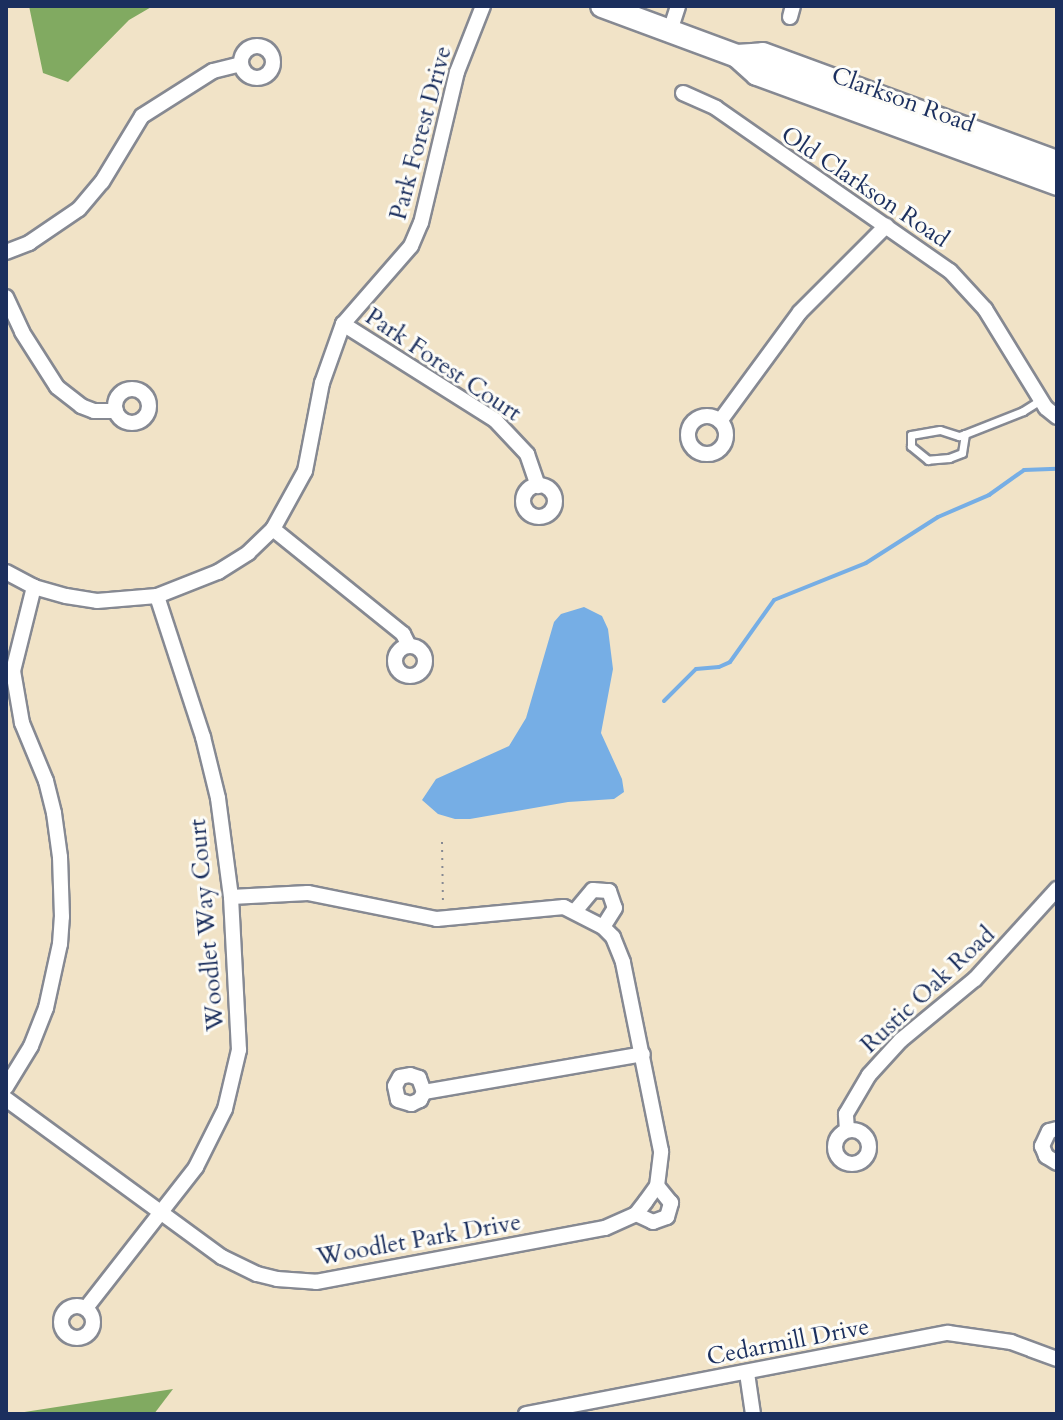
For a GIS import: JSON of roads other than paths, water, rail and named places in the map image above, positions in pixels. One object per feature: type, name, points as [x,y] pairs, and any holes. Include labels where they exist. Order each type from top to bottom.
[{"type":"main road","name":"Clarkson Road","points":[[602,6],[737,56],[757,74],[1057,184]]},
{"type":"main road","name":"Clarkson Road","points":[[737,56],[763,54],[1057,162]]},
{"type":"street","name":"Park Forest Drive","points":[[6,572],[34,587],[97,601],[157,596],[225,568],[261,543],[273,529],[305,471],[322,383],[343,324],[411,246],[421,223],[457,72],[483,6]]},
{"type":"street","points":[[670,31],[678,6]]},
{"type":"street","points":[[6,252],[29,243],[79,209],[102,182],[142,116],[213,71],[241,64]]},
{"type":"street","name":"Old Clarkson Road","points":[[683,93],[716,108],[930,255],[968,289],[1003,335],[1042,399],[1057,417]]},
{"type":"street","points":[[720,421],[800,312],[886,226]]},
{"type":"street","points":[[6,297],[22,332],[57,387],[81,406],[94,411],[116,411]]},
{"type":"street","name":"Park Forest Court","points":[[343,324],[495,420],[527,454],[538,486]]},
{"type":"street","points":[[273,529],[403,634],[409,646]]},
{"type":"street","points":[[6,1087],[31,1046],[46,1008],[60,944],[62,917],[60,857],[54,813],[46,781],[22,723],[13,671],[34,587]]},
{"type":"street","name":"Woodlet Way Court","points":[[86,1308],[211,1143],[232,1085],[240,1027],[231,897],[211,765],[157,596]]},
{"type":"street","name":"Rustic Oak Road","points":[[847,1130],[846,1114],[869,1075],[901,1040],[975,979],[1057,889]]},
{"type":"street","points":[[576,910],[593,890],[609,891],[615,908],[603,927]]},
{"type":"street","points":[[231,897],[308,893],[437,919],[547,906],[576,910],[603,927],[613,937],[623,962],[661,1151],[657,1186],[636,1214],[653,1222],[667,1217],[671,1203],[657,1186]]},
{"type":"street","points":[[424,1092],[643,1054]]},
{"type":"street","name":"Woodlet Park Drive","points":[[6,1099],[160,1214],[239,1267],[297,1282],[389,1270],[605,1228],[636,1214]]},
{"type":"street","points":[[1057,1129],[1049,1131],[1042,1146],[1046,1156],[1057,1163]]},
{"type":"street","name":"Cedarmill Drive","points":[[526,1414],[948,1333],[1011,1342],[1057,1359]]},
{"type":"street","points":[[747,1373],[753,1414]]},
{"type":"lane","points":[[965,434],[962,453],[949,458],[928,460],[911,446],[911,435],[922,431],[940,430],[959,436],[1023,411],[1042,399]]},
{"type":"water","points":[[584,607],[602,616],[608,629],[613,669],[601,733],[622,779],[624,792],[614,799],[568,802],[470,819],[438,814],[422,800],[436,779],[509,746],[526,718],[554,622],[561,614]]},
{"type":"waterway","points":[[664,701],[696,669],[719,667],[730,662],[774,600],[866,563],[938,517],[989,495],[1024,470],[1057,469]]}]
